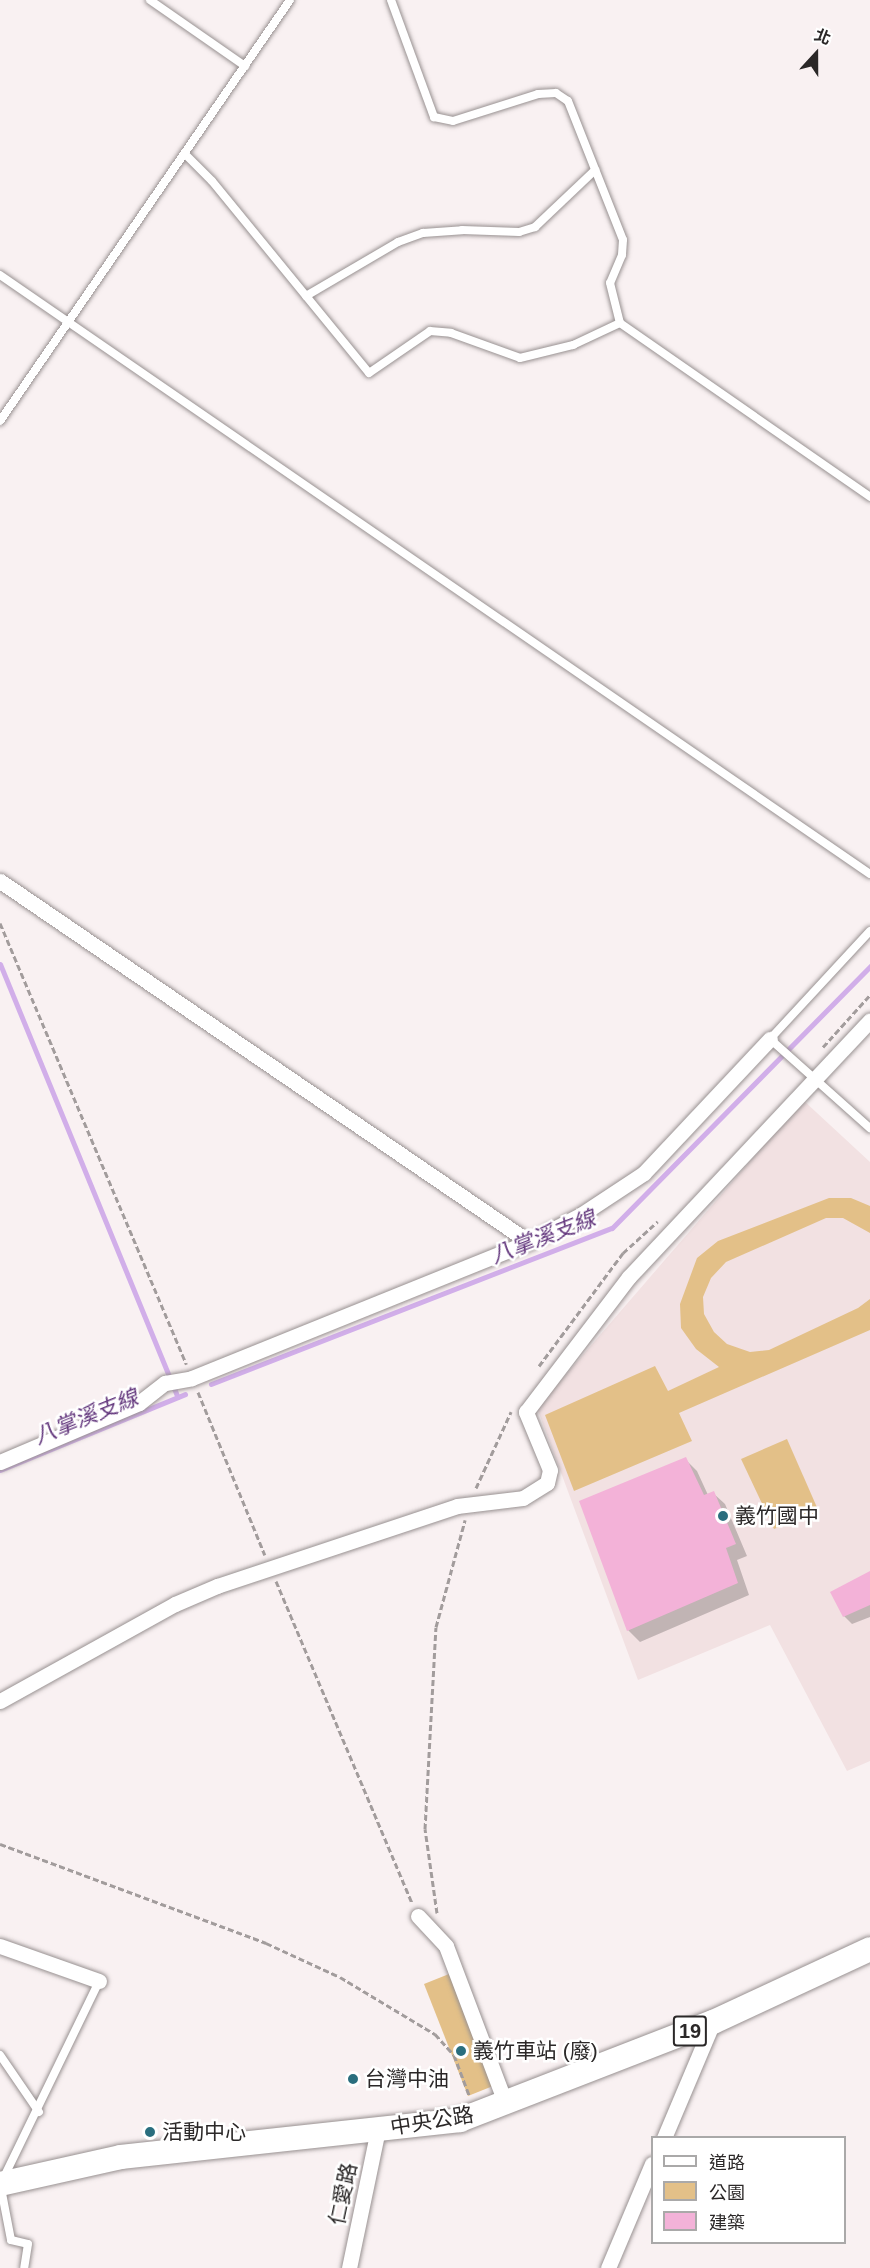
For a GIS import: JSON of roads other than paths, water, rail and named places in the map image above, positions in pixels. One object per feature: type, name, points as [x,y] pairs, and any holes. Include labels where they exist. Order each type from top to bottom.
[{"type":"main road","name":"中央公路","points":[[0,2184],[121,2157],[460,2120],[502,2095],[713,2022],[868,1955]]},
{"type":"street","points":[[0,880],[529,1242]]},
{"type":"street","points":[[0,1701],[175,1604],[217,1586],[272,1570],[457,1506],[524,1498],[547,1483],[550,1470],[526,1412],[629,1277],[815,1076],[870,1020]]},
{"type":"street","points":[[0,1462],[139,1403],[165,1383],[189,1379],[529,1242],[582,1214],[644,1173],[774,1042]]},
{"type":"street","points":[[418,1916],[446,1946],[502,2095]]},
{"type":"street","points":[[0,1946],[99,1981]]},
{"type":"street","points":[[665,2136],[713,2022]]},
{"type":"street","name":"仁愛路","points":[[349,2268],[378,2129]]},
{"type":"street","points":[[608,2268],[651,2166]]},
{"type":"lane","points":[[150,0],[245,66]]},
{"type":"lane","points":[[0,421],[290,0]]},
{"type":"lane","points":[[391,0],[434,117],[453,121],[538,94],[556,93],[568,100],[623,240],[622,255],[610,283],[620,323],[870,496]]},
{"type":"lane","points":[[184,154],[212,181],[369,373],[430,331],[451,333],[520,358],[573,345],[620,323]]},
{"type":"lane","points":[[306,296],[398,242],[423,233],[462,230],[519,232],[535,227],[595,170]]},
{"type":"lane","points":[[0,275],[870,874]]},
{"type":"lane","points":[[870,931],[774,1042],[815,1076],[870,1128]]},
{"type":"lane","points":[[24,2268],[28,2244],[11,2240],[0,2184],[39,2112],[99,1981]]},
{"type":"lane","points":[[0,2055],[39,2112]]},
{"type":"waterway","points":[[0,964],[178,1397]]},
{"type":"waterway","name":"八掌溪支線","points":[[211,1384],[612,1228],[870,966]]},
{"type":"waterway","name":"八掌溪支線","points":[[0,1470],[185,1394]]},
{"type":"place","name":"義竹國中","points":[[723,1516]]},
{"type":"place","name":"義竹車站 (廢)","points":[[461,2051]]},
{"type":"place","name":"台灣中油","points":[[353,2079]]},
{"type":"place","name":"活動中心","points":[[150,2132]]}]
